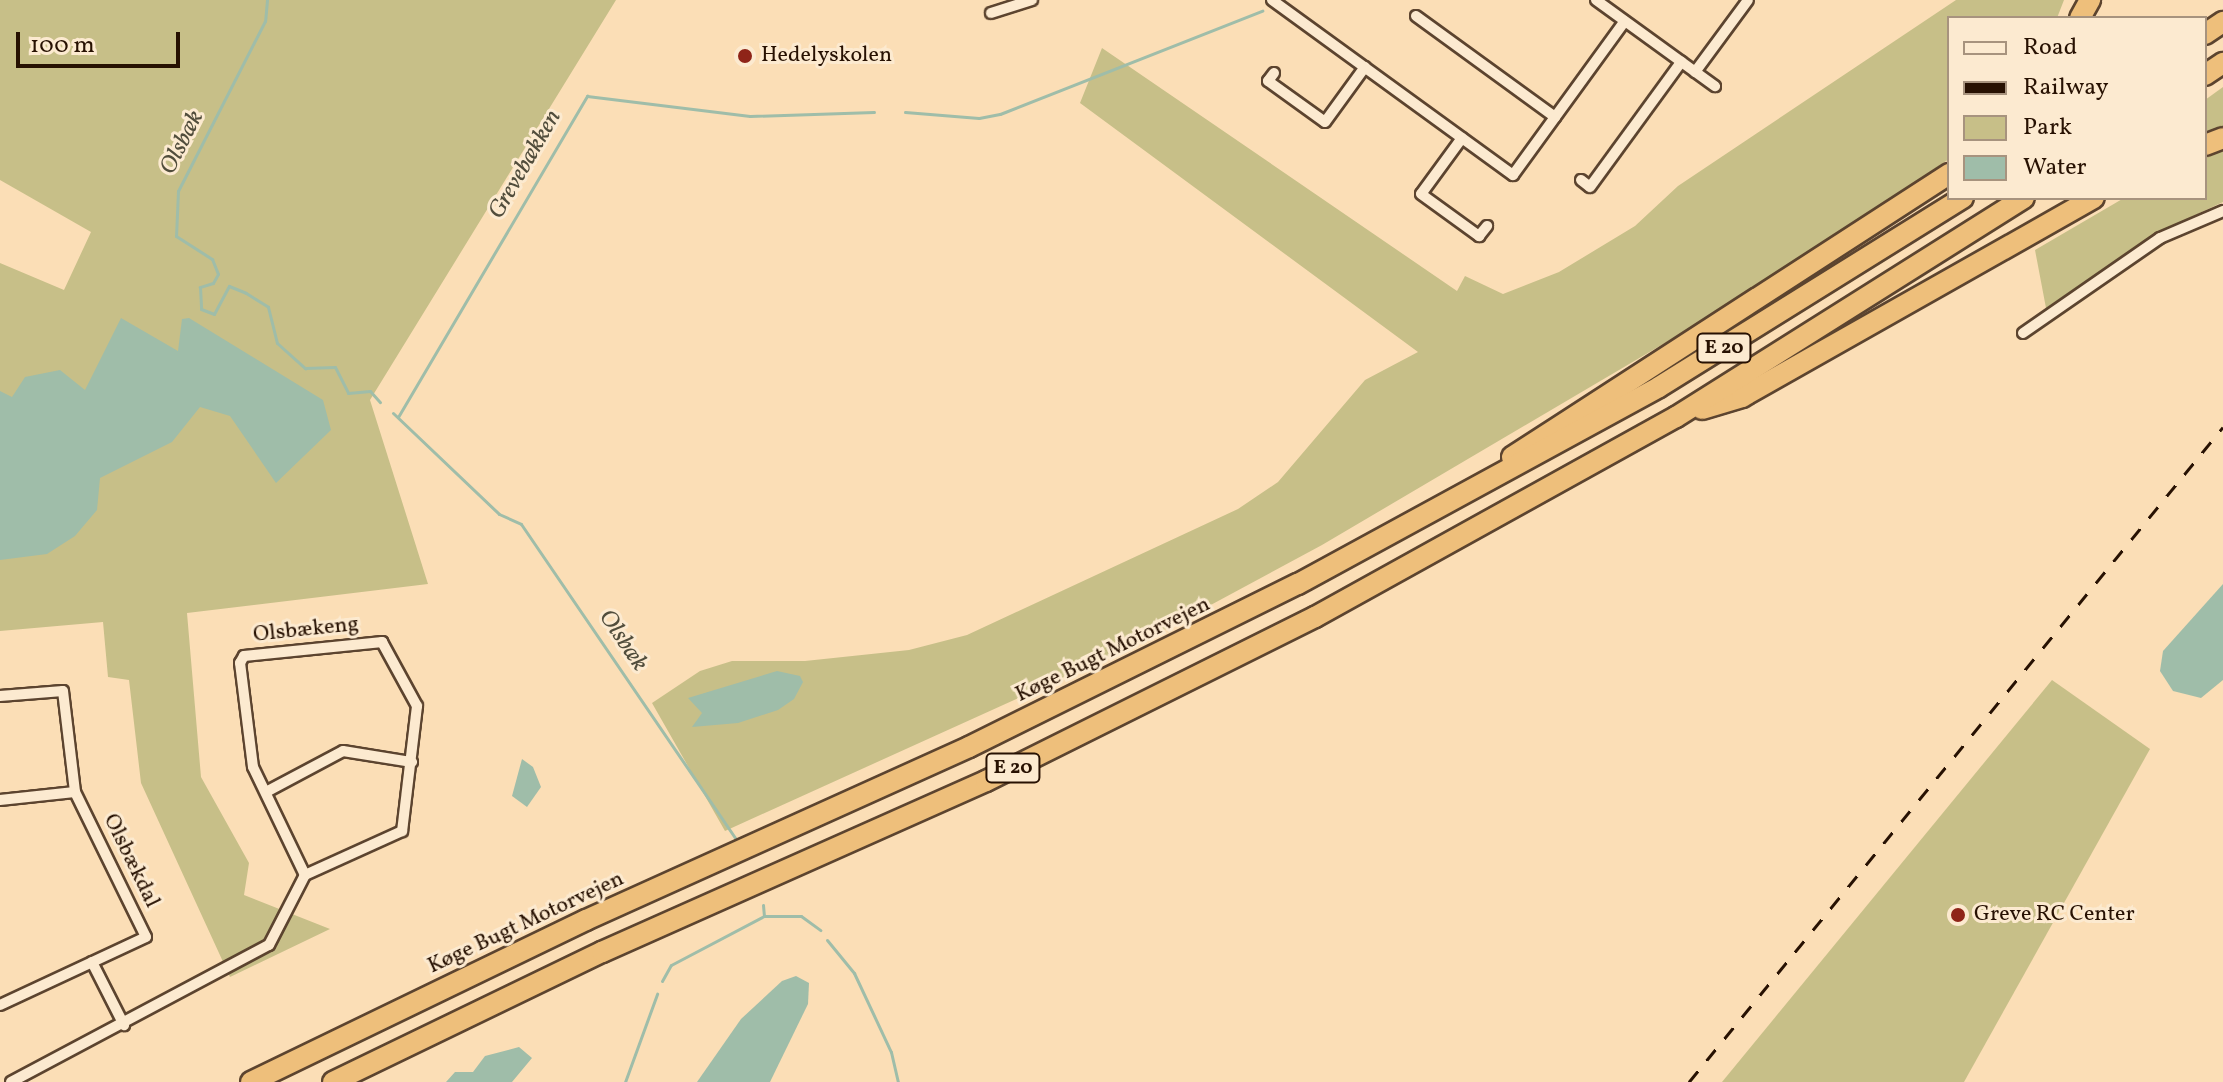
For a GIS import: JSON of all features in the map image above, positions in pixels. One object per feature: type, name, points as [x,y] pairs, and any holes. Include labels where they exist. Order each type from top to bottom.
[{"type":"highway","points":[[1478,486],[1531,441],[1947,175]]},
{"type":"highway","name":"Køge Bugt Motorvejen","points":[[251,1082],[517,952],[1120,675],[1478,486],[1736,341],[1960,200]]},
{"type":"highway","name":"E 20","points":[[333,1082],[602,952],[1133,709],[1496,520],[1676,417],[2021,200]]},
{"type":"highway","points":[[1676,417],[1742,397],[2090,200]]},
{"type":"street","points":[[991,13],[1014,1],[1025,6],[1032,0]]},
{"type":"street","points":[[1272,0],[1513,175],[1625,21]]},
{"type":"street","points":[[1596,0],[1715,86]]},
{"type":"street","points":[[1695,72],[1748,0]]},
{"type":"street","points":[[1416,16],[1555,117]]},
{"type":"street","points":[[1581,180],[1590,187],[1681,62]]},
{"type":"street","points":[[1274,73],[1268,81],[1325,122],[1365,67]]},
{"type":"street","points":[[1462,138],[1421,194],[1479,236],[1487,226]]},
{"type":"street","points":[[2023,333],[2160,238],[2223,211]]},
{"type":"street","name":"Olsbækeng","points":[[382,642],[417,706],[412,762],[402,831],[305,875],[253,767],[240,663],[244,656],[382,642]]},
{"type":"street","name":"Olsbækdal","points":[[0,696],[63,691],[75,792],[146,937],[0,1005]]},
{"type":"street","points":[[266,792],[343,751],[412,762]]},
{"type":"street","points":[[0,800],[75,792]]},
{"type":"street","points":[[11,1082],[124,1025],[269,945],[305,875]]},
{"type":"street","points":[[92,962],[124,1025]]},
{"type":"green space","points":[[0,0],[616,0],[370,400],[428,584],[187,613],[201,777],[249,863],[244,895],[330,929],[230,977],[141,783],[129,680],[108,677],[103,622],[0,631],[0,263],[64,290],[91,232],[0,180]]},
{"type":"green space","points":[[1956,0],[2064,0],[2058,16],[1947,16],[1947,160],[1770,281],[1322,545],[1142,642],[725,831],[652,703],[700,671],[732,661],[805,661],[909,650],[967,635],[1238,509],[1278,482],[1365,380],[1418,352],[1080,103],[1102,48],[1457,291],[1465,276],[1503,294],[1559,272],[1635,226],[1678,186]]},
{"type":"green space","points":[[2223,87],[2223,128],[2207,135],[2207,99]]},
{"type":"green space","points":[[2223,151],[2223,202],[2157,233],[2046,308],[2035,250],[2121,200],[2207,200],[2207,157]]},
{"type":"green space","name":"Greve RC Center","points":[[2052,680],[2150,749],[1964,1082],[1722,1082]]},
{"type":"water","points":[[121,318],[178,351],[182,319],[189,318],[323,400],[331,430],[276,483],[230,416],[200,407],[172,442],[100,478],[97,510],[75,536],[47,554],[0,560],[0,391],[12,397],[25,377],[60,370],[85,390]]},
{"type":"water","points":[[2223,584],[2223,680],[2201,698],[2173,691],[2160,671],[2163,651]]},
{"type":"water","points":[[777,671],[800,676],[803,682],[794,699],[778,710],[738,723],[692,727],[702,713],[688,698]]},
{"type":"water","points":[[522,759],[533,767],[541,787],[527,807],[512,796]]},
{"type":"water","points":[[796,976],[809,983],[808,1004],[770,1082],[697,1082],[741,1019],[782,981]]},
{"type":"water","points":[[519,1047],[532,1058],[512,1082],[446,1082],[455,1072],[473,1072],[485,1056]]},
{"type":"waterway","name":"Olsbæk","points":[[267,0],[265,21],[178,191],[176,236],[212,259],[218,274],[213,283],[200,287],[201,309],[214,314],[229,286],[246,293],[268,307],[277,343],[305,368],[335,367],[348,393],[370,391],[380,402]]},
{"type":"waterway","name":"Grevebækken","points":[[905,112],[979,118],[1000,114],[1262,11]]},
{"type":"waterway","name":"Grevebækken","points":[[398,417],[587,96],[750,116],[874,112]]},
{"type":"waterway","name":"Olsbæk","points":[[393,413],[499,514],[521,524],[736,839]]},
{"type":"waterway","name":"Olsbæk","points":[[763,905],[764,916],[801,916],[820,930]]},
{"type":"waterway","points":[[662,981],[671,965],[764,916]]},
{"type":"waterway","name":"Olsbæk","points":[[827,940],[854,973],[891,1052],[898,1082]]},
{"type":"waterway","points":[[625,1082],[657,994]]},
{"type":"railway","points":[[1689,1082],[2223,427]]},
{"type":"place","name":"Hedelyskolen","points":[[745,56]]},
{"type":"place","name":"Greve RC Center","points":[[1958,915]]}]
